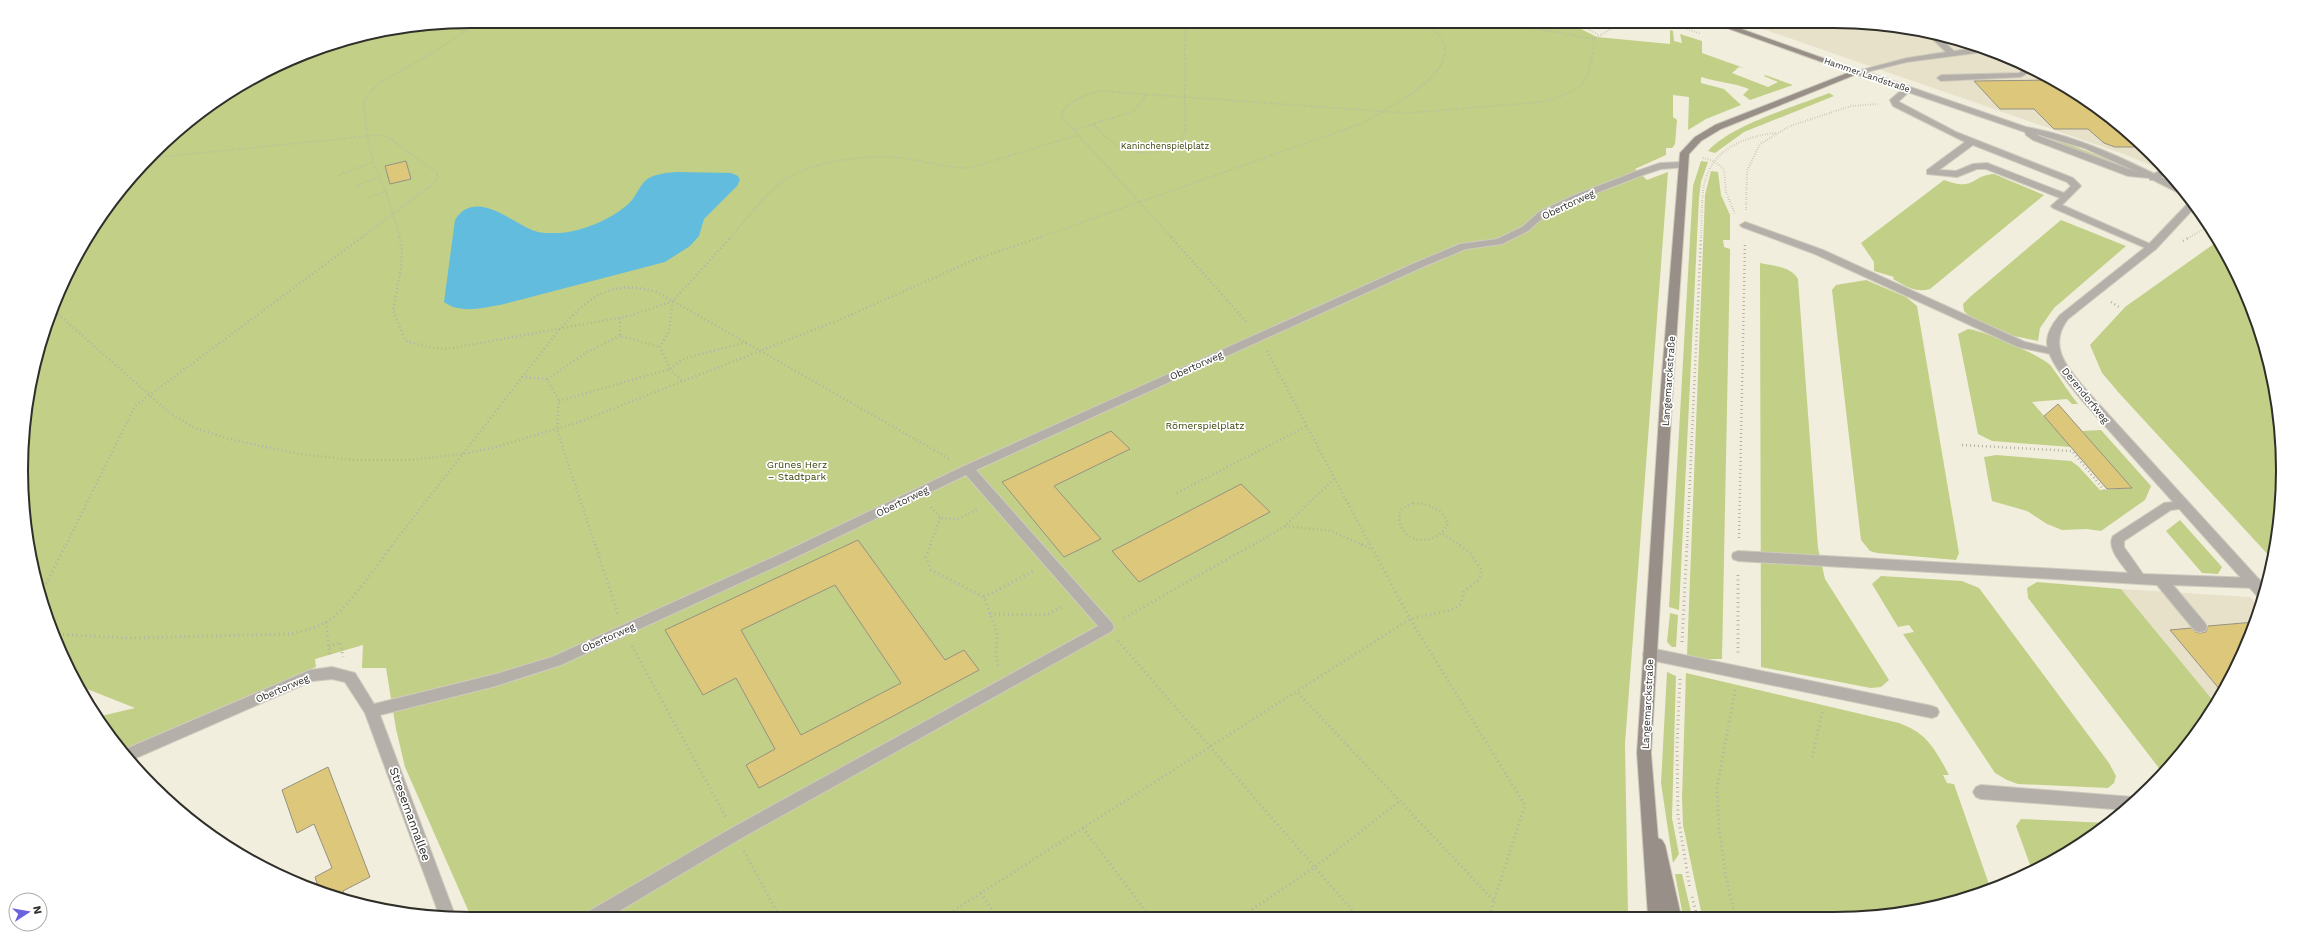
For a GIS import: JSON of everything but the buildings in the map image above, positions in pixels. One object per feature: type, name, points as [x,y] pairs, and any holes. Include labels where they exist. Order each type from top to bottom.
[{"type":"main road","name":"Hammer Landstraße","points":[[1731,28],[1858,72]]},
{"type":"main road","points":[[1685,153],[1698,139],[1718,127],[1858,72]]},
{"type":"main road","name":"Langemarckstraße","points":[[1656,912],[1644,753],[1685,153]]},
{"type":"main road","name":"Langemarckstraße","points":[[1647,802],[1672,912]]},
{"type":"street","points":[[1937,40],[1951,53]]},
{"type":"street","points":[[1858,72],[1907,60],[1974,50]]},
{"type":"street","name":"Hammer Landstraße","points":[[1858,72],[2024,129],[2036,138],[2131,174],[2154,178],[2173,187]]},
{"type":"street","points":[[1942,78],[2020,75],[2024,72]]},
{"type":"street","points":[[1908,90],[1894,100],[1896,104],[1971,142],[2073,182],[2076,186],[2056,206],[2152,247]]},
{"type":"street","points":[[1971,142],[1930,172],[1957,174],[1976,166],[1987,166],[2066,197]]},
{"type":"street","name":"Obertorweg","points":[[131,753],[331,668],[350,677],[371,711],[527,671],[556,661],[783,558],[968,469],[1464,246],[1499,242],[1526,229],[1542,214],[1575,198],[1660,166],[1684,165]]},
{"type":"street","points":[[2154,178],[2161,174]]},
{"type":"street","name":"Derendorfweg","points":[[2189,207],[2152,247],[2064,317],[2053,334],[2052,342],[2055,352],[2064,369],[2084,395],[2260,589]]},
{"type":"street","points":[[1746,225],[1819,252],[1938,305],[2022,345],[2055,352]]},
{"type":"street","points":[[602,912],[735,834],[1107,628],[968,469]]},
{"type":"street","points":[[2139,579],[2118,548],[2118,539],[2168,506],[2182,505]]},
{"type":"street","points":[[1738,556],[2139,579],[2254,583]]},
{"type":"street","points":[[2161,580],[2200,627]]},
{"type":"street","points":[[1650,654],[1738,674],[1932,712]]},
{"type":"street","name":"Stresemannallee","points":[[371,711],[445,911]]},
{"type":"street","points":[[1981,792],[2124,803]]},
{"type":"path","points":[[470,28],[434,52],[381,82],[369,93],[364,103],[367,136],[373,162],[394,213],[402,246],[401,268],[393,310],[398,328],[406,341],[432,348],[447,349],[642,314],[673,301],[780,183],[807,168],[837,161],[877,157],[894,157],[955,168],[969,168],[1078,135]]},
{"type":"path","points":[[1093,124],[1124,149],[1139,153],[1155,152],[1170,148],[1180,142],[1185,133],[1185,28]]},
{"type":"path","points":[[57,313],[117,368],[180,420],[194,427],[268,449],[316,457],[398,460],[462,454],[493,448],[557,430],[839,320],[976,259],[1141,203],[1363,123],[1399,103],[1416,90],[1443,62],[1445,50],[1442,40],[1432,28]]},
{"type":"path","points":[[1533,28],[1594,39],[1615,28]]},
{"type":"path","points":[[1586,28],[1600,35]]},
{"type":"path","points":[[1490,912],[1525,805],[1410,619],[1259,337],[1141,203],[1061,116],[1061,112],[1088,94],[1101,91],[1382,113],[1436,112],[1543,102],[1563,96],[1585,81],[1591,69],[1594,39]]},
{"type":"path","points":[[1074,130],[1134,111],[1146,95]]},
{"type":"path","points":[[1734,912],[1721,842],[1717,788],[1738,674],[1738,556],[1748,166],[1760,144],[1790,126],[1851,106],[1875,105],[1880,101]]},
{"type":"path","points":[[1696,912],[1678,816],[1677,746],[1702,194],[1706,177],[1714,161],[1725,150],[1741,140],[1762,134],[1778,133]]},
{"type":"path","points":[[44,588],[135,406],[433,184],[437,178],[437,173],[388,137],[367,136],[157,157]]},
{"type":"path","points":[[1685,153],[1714,161],[1724,169],[1724,184],[1728,202],[1734,212],[1746,225]]},
{"type":"path","points":[[339,175],[373,162]]},
{"type":"path","points":[[356,186],[379,177]]},
{"type":"path","points":[[369,198],[386,191]]},
{"type":"path","points":[[60,634],[129,638],[211,638],[290,634],[309,630],[326,622],[341,610],[559,330],[586,301],[606,290],[638,286],[657,292],[968,469]]},
{"type":"path","points":[[660,347],[666,339],[672,318],[673,301]]},
{"type":"path","points":[[620,318],[620,336]]},
{"type":"path","points":[[522,377],[548,378],[587,352],[620,336],[660,347]]},
{"type":"path","points":[[559,401],[670,369],[683,359],[747,342]]},
{"type":"path","points":[[660,347],[670,369],[682,381]]},
{"type":"path","points":[[548,378],[559,401],[557,430],[623,630],[777,912]]},
{"type":"path","points":[[1177,493],[1307,426]]},
{"type":"path","points":[[1962,445],[2072,452],[2104,490]]},
{"type":"path","points":[[1335,478],[1284,526],[1107,628],[1354,912]]},
{"type":"path","points":[[919,493],[940,518],[958,519],[995,500]]},
{"type":"path","points":[[1413,503],[1429,504],[1442,512],[1446,518],[1448,524],[1443,534],[1430,540],[1413,538],[1399,528],[1397,515],[1406,506],[1413,503]]},
{"type":"path","points":[[940,518],[926,557],[931,570],[984,597],[997,633],[996,657],[1000,674],[1007,683]]},
{"type":"path","points":[[1284,526],[1316,527],[1345,535],[1374,550]]},
{"type":"path","points":[[951,912],[1298,693],[1410,619],[1451,610],[1461,604],[1462,593],[1468,586],[1479,580],[1482,571],[1477,559],[1463,546],[1443,534]]},
{"type":"path","points":[[984,597],[1049,562]]},
{"type":"path","points":[[990,614],[1046,615],[1080,597]]},
{"type":"path","points":[[326,622],[331,668]]},
{"type":"path","points":[[329,646],[340,642],[343,658],[331,668]]},
{"type":"path","points":[[1812,757],[1827,691]]},
{"type":"path","points":[[1298,693],[1494,901]]},
{"type":"path","points":[[1248,912],[1315,867],[1400,801]]},
{"type":"path","points":[[1084,828],[1146,912]]},
{"type":"path","points":[[981,893],[993,912]]},
{"type":"shaded area","points":[[1760,28],[1834,28],[1892,32],[1920,36],[1976,51],[2029,74],[2080,102],[2103,119],[2147,157],[2156,167],[2126,155]]},
{"type":"shaded area","points":[[2121,589],[2250,597],[2256,603],[2242,639],[2212,699]]},
{"type":"green space","name":"Grünes Herz – Stadtpark","points":[[470,28],[1579,28],[1597,37],[1670,44],[1670,30],[1673,31],[1674,41],[1682,43],[1680,34],[1702,41],[1702,53],[1744,68],[1739,67],[1732,73],[1768,87],[1778,82],[1764,76],[1765,75],[1793,85],[1750,100],[1743,95],[1749,89],[1738,85],[1701,77],[1701,83],[1724,89],[1741,105],[1706,119],[1688,130],[1689,97],[1673,95],[1673,117],[1677,120],[1675,144],[1672,148],[1666,148],[1666,155],[1635,169],[1647,180],[1668,172],[1625,744],[1628,912],[469,912],[405,767],[396,729],[386,668],[362,668],[363,645],[315,659],[316,667],[128,750],[102,716],[135,708],[86,688],[51,612],[36,556],[29,499],[29,441],[36,384],[51,328],[74,275],[102,224],[119,201],[157,157],[201,119],[224,102],[275,74],[328,51],[384,36],[441,29]]},
{"type":"green space","points":[[1829,93],[1834,96],[1744,132],[1715,153],[1708,151],[1719,141],[1748,124]]},
{"type":"green space","points":[[2039,134],[2043,134],[2132,169],[2131,170],[2040,136]]},
{"type":"green space","points":[[1701,161],[1708,162],[1701,182],[1699,198],[1679,610],[1669,607],[1693,186]]},
{"type":"green space","points":[[1711,171],[1718,172],[1721,195],[1730,215],[1730,240],[1723,240],[1724,247],[1730,249],[1730,258],[1722,659],[1703,659],[1687,656],[1705,195]]},
{"type":"green space","points":[[1994,174],[2044,195],[1930,289],[1920,290],[1910,288],[1893,279],[1894,277],[1874,271],[1874,262],[1861,243],[1944,180],[1954,183],[1968,184],[1981,177]]},
{"type":"green space","points":[[2061,220],[2126,246],[2054,308],[2040,328],[2038,341],[2014,336],[1969,316],[1964,311],[1963,304],[1970,297]]},
{"type":"green space","points":[[2214,244],[2230,275],[2253,328],[2268,384],[2275,441],[2276,470],[2275,499],[2268,555],[2102,373],[2090,345],[2125,307]]},
{"type":"green space","points":[[1760,263],[1791,271],[1798,279],[1818,548],[1825,579],[1889,680],[1881,687],[1871,688],[1761,667]]},
{"type":"green space","points":[[1866,280],[1906,297],[1917,306],[1959,553],[1956,560],[1877,553],[1870,551],[1861,540],[1832,290],[1836,285]]},
{"type":"green space","points":[[1968,329],[1975,330],[2012,344],[2037,356],[2051,366],[2078,404],[2072,404],[2067,399],[2032,402],[2071,447],[1992,441],[1978,434],[1958,334]]},
{"type":"green space","points":[[2101,430],[2151,486],[2145,500],[2101,531],[2087,529],[2062,530],[2047,524],[2027,511],[1992,501],[1984,457],[1996,455],[2071,461],[2078,466],[2100,490],[2131,488],[2082,431]]},
{"type":"green space","points":[[2180,520],[2222,567],[2218,574],[2202,573],[2166,531]]},
{"type":"green space","points":[[1881,576],[1962,581],[1979,588],[2109,763],[2116,776],[2114,783],[2108,788],[2018,784],[1995,773],[1903,634],[1914,632],[1909,625],[1898,627],[1872,584]]},
{"type":"green space","points":[[2037,582],[2121,589],[2212,699],[2185,739],[2159,769],[2028,598],[2027,588]]},
{"type":"green space","points":[[1670,613],[1678,615],[1676,647],[1672,647],[1667,642]]},
{"type":"green space","points":[[1667,672],[1676,676],[1672,818],[1679,854],[1673,863],[1661,783]]},
{"type":"green space","points":[[1686,673],[1899,723],[1909,727],[1923,737],[1939,757],[1949,775],[1943,775],[1947,783],[1954,784],[1989,884],[1976,889],[1920,904],[1863,911],[1701,912],[1683,825],[1682,798]]},
{"type":"green space","points":[[2021,819],[2101,823],[2080,838],[2030,865],[2016,826]]},
{"type":"green space","points":[[1675,874],[1682,874],[1691,912],[1682,912]]},
{"type":"water","points":[[676,172],[731,173],[738,176],[740,180],[737,186],[704,219],[699,236],[690,246],[665,262],[500,305],[478,309],[457,308],[444,302],[455,220],[463,211],[472,207],[482,207],[503,214],[535,231],[542,233],[567,232],[585,228],[619,211],[629,203],[647,179],[659,174]]},
{"type":"park label","name":"Kaninchenspielplatz","points":[[1165,146]]},
{"type":"park label","name":"Römerspielplatz","points":[[1205,425]]}]
